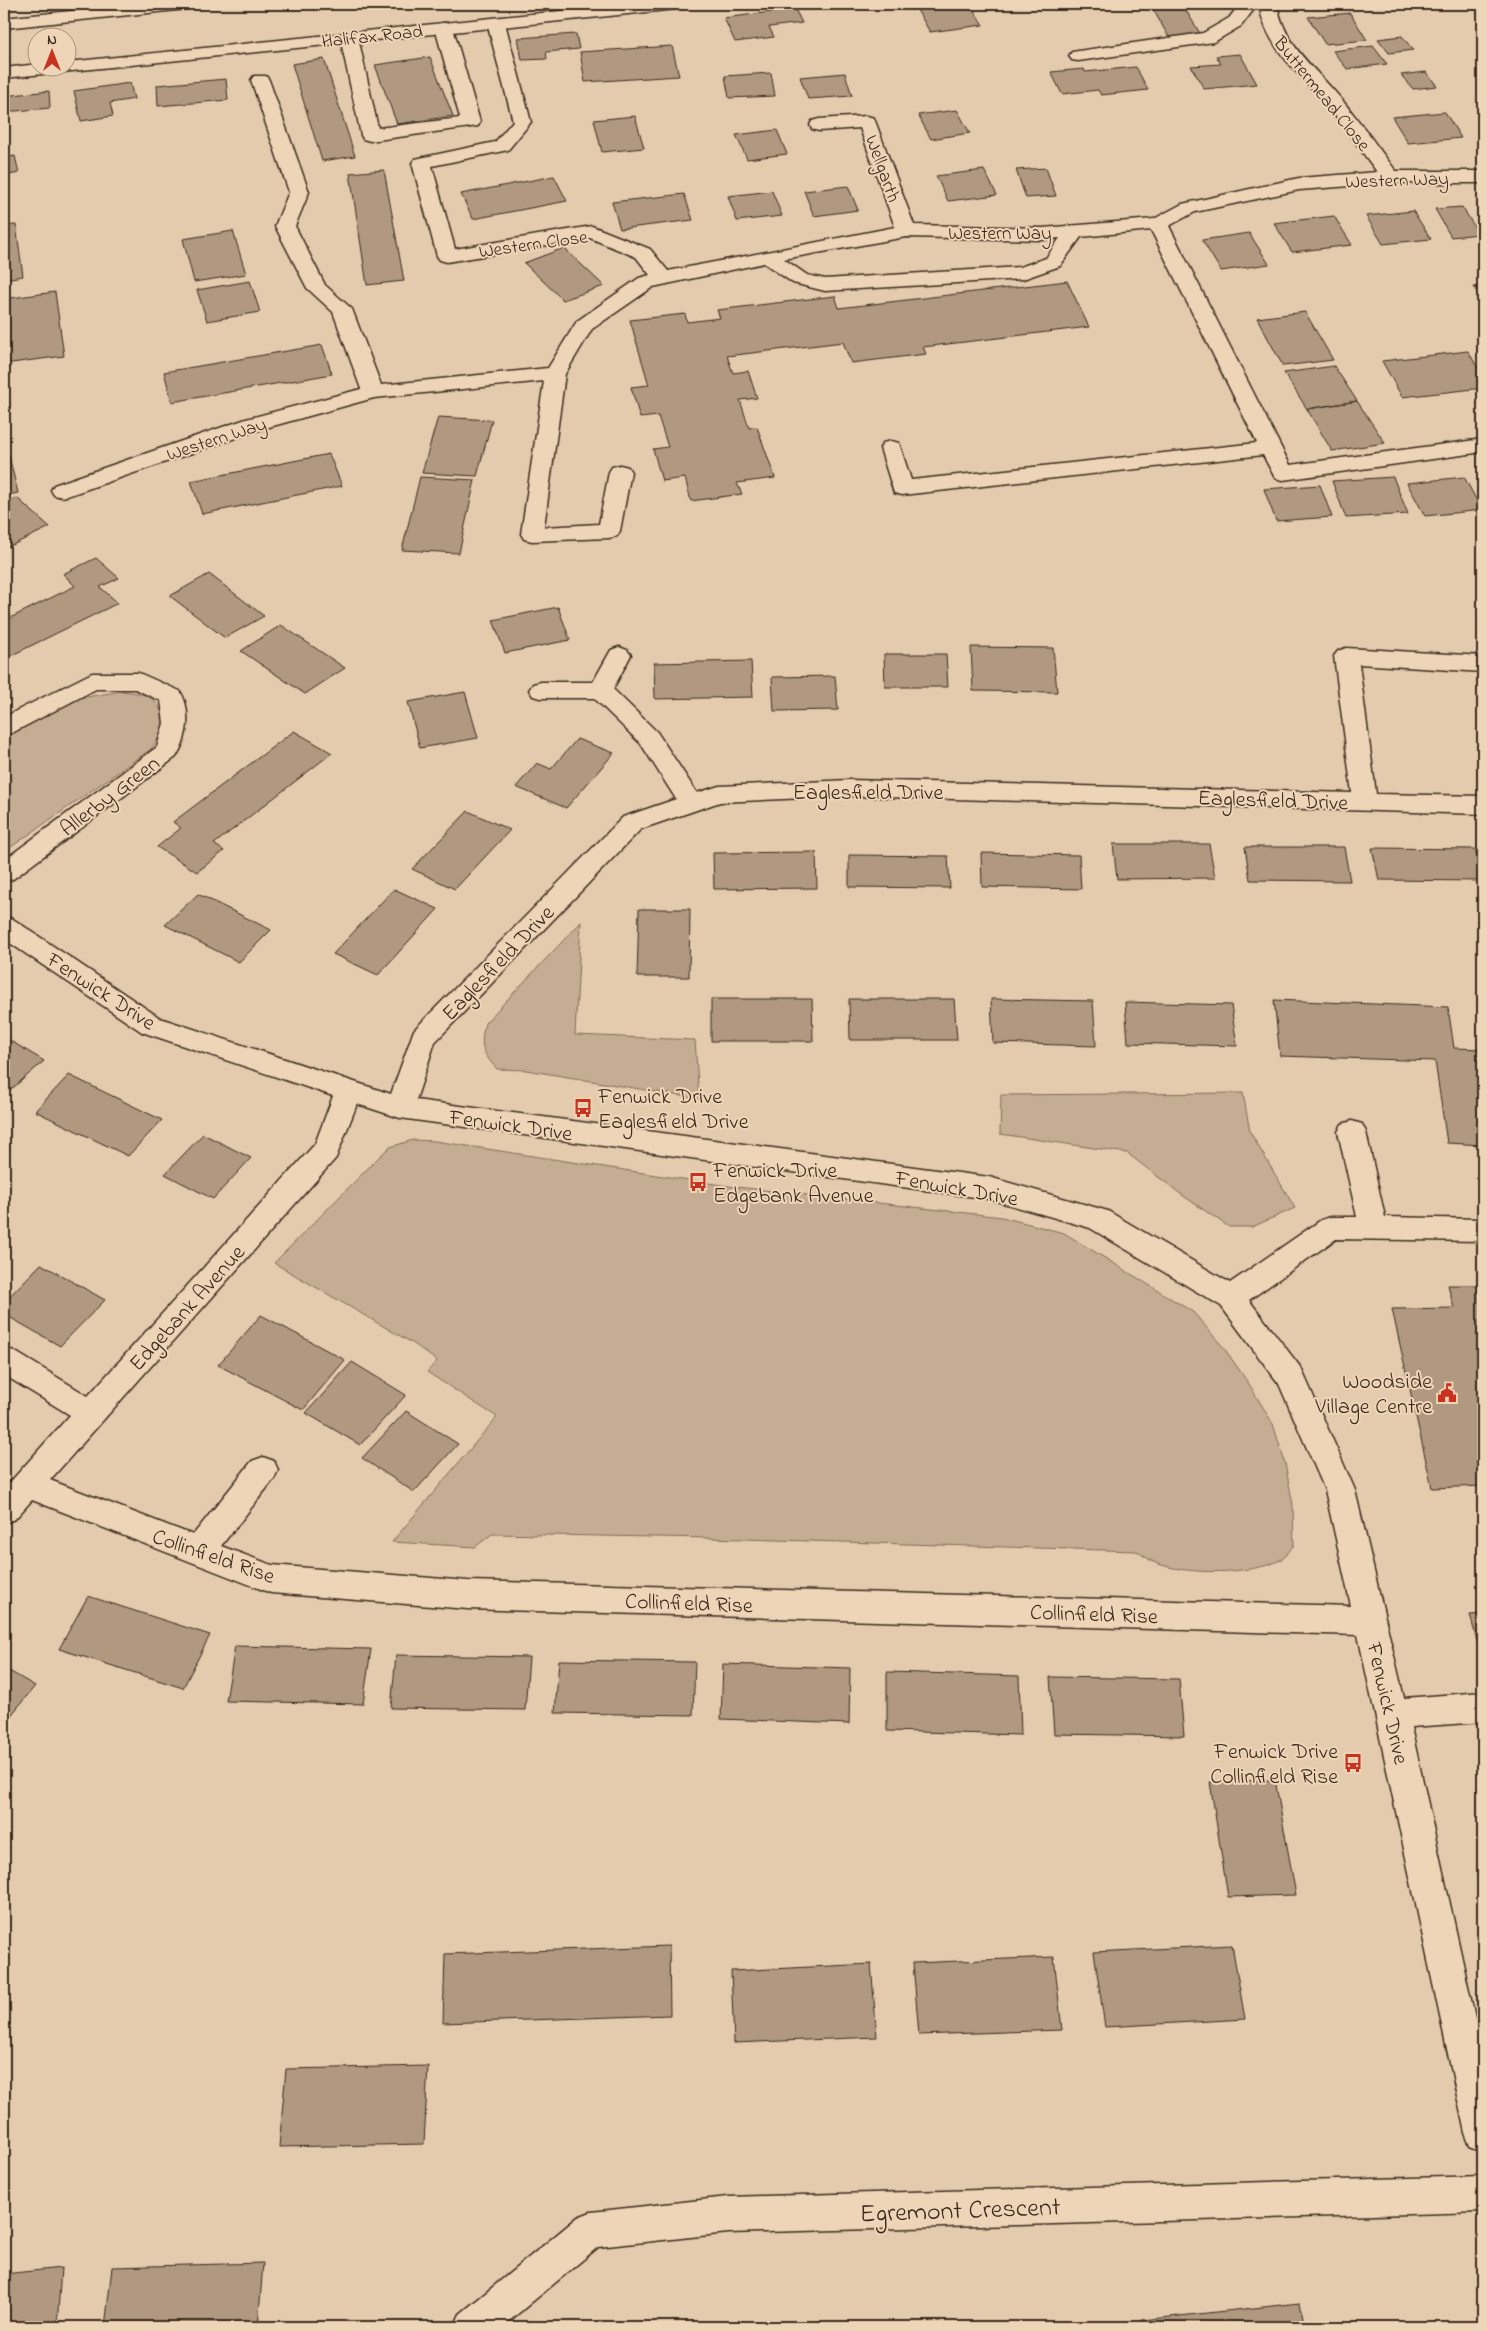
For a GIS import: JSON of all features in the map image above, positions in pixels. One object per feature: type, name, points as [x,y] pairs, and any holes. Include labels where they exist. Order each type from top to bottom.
[{"type":"main road","points":[[4,23],[35,12],[187,4]]},
{"type":"main road","name":"Halifax Road","points":[[78,66],[634,6],[677,4]]},
{"type":"main road","points":[[1078,56],[1208,38],[1235,22],[1248,4]]},
{"type":"main road","name":"Buttermead Close","points":[[1268,4],[1268,17],[1274,32],[1306,72],[1327,94],[1390,177]]},
{"type":"main road","name":"Western Close","points":[[496,22],[522,122],[500,146],[422,163],[447,256],[592,232],[643,252],[664,279]]},
{"type":"main road","points":[[349,38],[370,135],[471,122],[444,28]]},
{"type":"main road","points":[[4,73],[28,71]]},
{"type":"main road","points":[[260,80],[299,192],[284,226],[317,288],[342,309],[373,392]]},
{"type":"main road","name":"Wellgarth","points":[[819,125],[867,122],[906,231]]},
{"type":"main road","name":"Western Way","points":[[620,472],[609,530],[532,534],[555,374],[584,325],[646,282],[768,256],[906,231],[1042,234],[1074,232],[1158,224],[1189,208],[1299,184],[1390,177],[1483,177]]},
{"type":"main road","points":[[1158,224],[1283,473],[1483,446]]},
{"type":"main road","points":[[768,256],[794,278],[808,283],[825,285],[1023,274],[1053,262],[1074,232]]},
{"type":"main road","name":"Western Way","points":[[62,490],[254,424],[373,392],[555,374]]},
{"type":"main road","points":[[891,448],[902,488],[1270,448]]},
{"type":"main road","points":[[600,690],[619,655]]},
{"type":"main road","points":[[1365,802],[1346,656],[1483,664]]},
{"type":"main road","name":"Allerby Green","points":[[4,727],[92,681],[139,681],[164,693],[172,697],[176,723],[168,751],[4,873]]},
{"type":"main road","points":[[541,690],[600,690],[649,738],[691,803]]},
{"type":"main road","name":"Eaglesfield Drive","points":[[400,1108],[423,1037],[632,823],[719,794],[850,788],[1483,805]]},
{"type":"main road","name":"Fenwick Drive","points":[[7,933],[151,1025],[400,1108],[989,1188],[1098,1219],[1231,1298],[1291,1377],[1340,1490],[1392,1714],[1483,2133]]},
{"type":"main road","name":"Edgebank Avenue","points":[[4,1510],[326,1150],[348,1091]]},
{"type":"main road","points":[[1352,1132],[1373,1228]]},
{"type":"main road","points":[[1231,1298],[1331,1228],[1483,1230]]},
{"type":"main road","points":[[4,1360],[91,1413]]},
{"type":"main road","points":[[198,1552],[263,1470]]},
{"type":"main road","name":"Collinfield Rise","points":[[27,1484],[198,1552],[271,1578],[468,1595],[1370,1621]]},
{"type":"main road","points":[[1392,1714],[1483,1707]]},
{"type":"main road","name":"Egremont Crescent","points":[[473,2327],[591,2230],[728,2216],[1483,2194]]},
{"type":"shaded area","points":[[122,691],[147,696],[161,710],[165,729],[151,749],[4,852],[4,738],[80,698]]},
{"type":"shaded area","points":[[581,922],[575,1035],[695,1040],[699,1099],[526,1070],[497,1069],[488,1058],[482,1043],[485,1023]]},
{"type":"shaded area","points":[[1243,1093],[1250,1132],[1295,1208],[1252,1227],[1229,1227],[1182,1195],[1127,1153],[1000,1134],[1001,1095]]},
{"type":"shaded area","points":[[413,1140],[435,1141],[728,1186],[1002,1217],[1064,1233],[1193,1312],[1224,1348],[1249,1384],[1273,1424],[1285,1463],[1293,1505],[1294,1545],[1284,1558],[1270,1564],[1255,1568],[1219,1572],[1168,1567],[1153,1562],[1136,1551],[710,1538],[492,1534],[475,1547],[392,1542],[497,1417],[427,1372],[437,1361],[414,1344],[274,1263],[382,1154],[390,1147]]},
{"type":"building","points":[[970,4],[983,25],[930,32],[917,10]]},
{"type":"building","points":[[1150,4],[1182,4],[1201,35],[1170,39]]},
{"type":"building","points":[[795,9],[802,23],[769,27],[774,37],[735,42],[724,18]]},
{"type":"building","points":[[1350,13],[1367,40],[1325,44],[1308,17]]},
{"type":"building","points":[[576,34],[579,49],[546,52],[547,59],[522,60],[518,38]]},
{"type":"building","points":[[1402,36],[1413,50],[1389,53],[1378,39]]},
{"type":"building","points":[[672,46],[679,76],[585,82],[580,52]]},
{"type":"building","points":[[1373,46],[1387,64],[1347,69],[1333,51]]},
{"type":"building","points":[[1240,54],[1257,84],[1204,89],[1191,66],[1221,64],[1216,56]]},
{"type":"building","points":[[430,57],[453,116],[397,124],[375,65]]},
{"type":"building","points":[[324,59],[355,156],[322,161],[292,64]]},
{"type":"building","points":[[1136,67],[1148,90],[1101,95],[1098,90],[1062,94],[1051,72],[1084,69],[1085,72]]},
{"type":"building","points":[[1426,72],[1437,86],[1413,89],[1401,75]]},
{"type":"building","points":[[771,73],[775,96],[729,98],[725,76]]},
{"type":"building","points":[[845,73],[852,96],[808,99],[800,77]]},
{"type":"building","points":[[226,79],[228,100],[158,106],[157,85]]},
{"type":"building","points":[[130,83],[134,99],[110,103],[113,116],[81,121],[74,91]]},
{"type":"building","points":[[49,91],[50,108],[4,112],[4,96]]},
{"type":"building","points":[[957,110],[970,133],[931,139],[918,115]]},
{"type":"building","points":[[1445,112],[1461,138],[1408,143],[1392,117]]},
{"type":"building","points":[[635,116],[644,148],[602,152],[594,120]]},
{"type":"building","points":[[777,130],[787,154],[747,159],[736,135]]},
{"type":"building","points":[[15,156],[19,173],[4,176],[4,158]]},
{"type":"building","points":[[1046,168],[1056,196],[1026,198],[1016,170]]},
{"type":"building","points":[[384,170],[404,281],[367,285],[350,173]]},
{"type":"building","points":[[984,170],[997,195],[948,201],[936,176]]},
{"type":"building","points":[[554,176],[567,201],[473,219],[461,194]]},
{"type":"building","points":[[848,186],[858,210],[814,216],[804,191]]},
{"type":"building","points":[[772,191],[782,216],[737,221],[728,196]]},
{"type":"building","points":[[684,194],[693,220],[620,229],[612,202]]},
{"type":"building","points":[[1462,207],[1479,234],[1451,237],[1435,209]]},
{"type":"building","points":[[1413,211],[1431,239],[1383,244],[1366,216]]},
{"type":"building","points":[[1334,216],[1352,245],[1292,252],[1274,223]]},
{"type":"building","points":[[16,225],[23,276],[4,279],[4,226]]},
{"type":"building","points":[[233,231],[246,274],[194,282],[183,239]]},
{"type":"building","points":[[1249,233],[1269,264],[1221,271],[1202,240]]},
{"type":"building","points":[[564,248],[604,286],[563,300],[524,263]]},
{"type":"building","points":[[250,281],[260,312],[207,321],[197,290]]},
{"type":"building","points":[[1067,281],[1089,327],[923,347],[926,354],[851,363],[843,342],[727,356],[733,373],[748,371],[757,398],[740,400],[749,428],[757,427],[775,478],[737,483],[742,494],[691,501],[685,478],[662,481],[653,449],[668,447],[658,416],[640,418],[631,387],[649,385],[630,320],[685,314],[687,322],[720,318],[717,310],[835,296],[839,308]]},
{"type":"building","points":[[1483,286],[1483,302],[1474,287]]},
{"type":"building","points":[[55,292],[64,356],[4,364],[4,299]]},
{"type":"building","points":[[1305,312],[1333,360],[1283,366],[1257,318]]},
{"type":"building","points":[[322,345],[332,374],[172,402],[164,372]]},
{"type":"building","points":[[1468,351],[1483,377],[1483,388],[1402,397],[1382,361]]},
{"type":"building","points":[[1334,366],[1357,401],[1307,409],[1284,373]]},
{"type":"building","points":[[1357,401],[1385,443],[1332,451],[1307,409]]},
{"type":"building","points":[[438,417],[492,420],[477,476],[422,473]]},
{"type":"building","points":[[4,448],[7,448],[18,493],[4,496]]},
{"type":"building","points":[[329,454],[342,486],[202,514],[191,481]]},
{"type":"building","points":[[420,477],[475,480],[459,553],[402,550]]},
{"type":"building","points":[[1393,477],[1408,514],[1346,518],[1332,481]]},
{"type":"building","points":[[1464,477],[1482,510],[1425,516],[1407,483]]},
{"type":"building","points":[[1320,485],[1332,517],[1276,521],[1264,489]]},
{"type":"building","points":[[17,498],[50,527],[4,549],[4,504]]},
{"type":"building","points":[[96,558],[119,578],[100,587],[118,603],[4,659],[4,621],[75,586],[63,574]]},
{"type":"building","points":[[209,574],[264,616],[225,638],[170,596]]},
{"type":"building","points":[[558,607],[570,640],[505,653],[493,620]]},
{"type":"building","points":[[281,625],[345,668],[305,694],[241,651]]},
{"type":"building","points":[[971,647],[1053,648],[1057,692],[973,691]]},
{"type":"building","points":[[884,654],[946,654],[948,687],[885,687]]},
{"type":"building","points":[[751,661],[753,697],[655,699],[654,663]]},
{"type":"building","points":[[835,676],[838,710],[774,711],[772,677]]},
{"type":"building","points":[[465,692],[478,738],[420,748],[408,702]]},
{"type":"building","points":[[294,731],[332,753],[214,844],[224,851],[197,872],[157,847],[181,828],[173,822]]},
{"type":"building","points":[[577,739],[614,753],[566,808],[516,787],[537,763],[551,769]]},
{"type":"building","points":[[468,811],[510,830],[455,889],[412,869]]},
{"type":"building","points":[[1113,844],[1209,844],[1215,878],[1117,879]]},
{"type":"building","points":[[1245,847],[1344,847],[1350,881],[1250,880]]},
{"type":"building","points":[[1372,848],[1475,849],[1483,881],[1379,880]]},
{"type":"building","points":[[816,852],[817,888],[714,889],[713,853]]},
{"type":"building","points":[[981,853],[1079,855],[1081,889],[982,887]]},
{"type":"building","points":[[849,855],[948,856],[950,888],[849,887]]},
{"type":"building","points":[[394,889],[438,909],[378,975],[333,954]]},
{"type":"building","points":[[198,894],[271,930],[239,962],[165,925]]},
{"type":"building","points":[[639,909],[690,909],[689,977],[637,977]]},
{"type":"building","points":[[711,999],[812,999],[813,1041],[711,1041]]},
{"type":"building","points":[[849,999],[954,999],[957,1040],[850,1040]]},
{"type":"building","points":[[991,999],[1093,1001],[1096,1046],[993,1043]]},
{"type":"building","points":[[1274,1000],[1448,1007],[1454,1048],[1483,1049],[1483,1145],[1447,1143],[1435,1061],[1280,1056]]},
{"type":"building","points":[[1125,1002],[1231,1005],[1237,1046],[1128,1043]]},
{"type":"building","points":[[4,1037],[44,1061],[7,1093],[4,1091]]},
{"type":"building","points":[[69,1075],[162,1120],[128,1156],[35,1111]]},
{"type":"building","points":[[203,1134],[251,1158],[213,1199],[165,1174]]},
{"type":"building","points":[[41,1264],[105,1300],[60,1346],[4,1314],[4,1302]]},
{"type":"building","name":"Woodside Village Centre","points":[[1448,1285],[1483,1285],[1483,1486],[1432,1488],[1392,1309],[1454,1308]]},
{"type":"building","points":[[261,1315],[345,1360],[303,1410],[218,1365]]},
{"type":"building","points":[[352,1362],[406,1395],[360,1445],[306,1413]]},
{"type":"building","points":[[406,1411],[458,1444],[414,1492],[362,1458]]},
{"type":"building","points":[[88,1596],[210,1635],[183,1688],[59,1649]]},
{"type":"building","points":[[1483,1614],[1483,1663],[1470,1615]]},
{"type":"building","points":[[235,1646],[371,1649],[363,1704],[226,1701]]},
{"type":"building","points":[[396,1655],[529,1657],[525,1710],[391,1708]]},
{"type":"building","points":[[559,1660],[695,1662],[693,1715],[555,1713]]},
{"type":"building","points":[[723,1664],[850,1668],[849,1724],[721,1719]]},
{"type":"building","points":[[4,1668],[35,1686],[4,1724]]},
{"type":"building","points":[[887,1672],[1019,1676],[1021,1735],[887,1731]]},
{"type":"building","points":[[1050,1677],[1179,1679],[1184,1736],[1054,1734]]},
{"type":"building","points":[[1275,1780],[1296,1895],[1228,1897],[1210,1782]]},
{"type":"building","points":[[1232,1945],[1245,2019],[1105,2027],[1094,1952]]},
{"type":"building","points":[[669,1946],[670,2015],[443,2023],[445,1954]]},
{"type":"building","points":[[1054,1957],[1062,2030],[919,2035],[913,1963]]},
{"type":"building","points":[[871,1964],[877,2037],[734,2043],[731,1971]]},
{"type":"building","points":[[428,2066],[424,2144],[279,2147],[286,2069]]},
{"type":"building","points":[[263,2263],[258,2327],[105,2327],[112,2267]]},
{"type":"building","points":[[61,2268],[57,2327],[4,2327],[4,2274]]},
{"type":"building","points":[[1300,2303],[1305,2327],[1143,2327],[1142,2320]]},
{"type":"place","name":"Fenwick Drive Eaglesfield Drive","points":[[583,1108]]},
{"type":"place","name":"Fenwick Drive Edgebank Avenue","points":[[698,1182]]},
{"type":"place","name":"Woodside Village Centre","points":[[1447,1393]]},
{"type":"place","name":"Fenwick Drive Collinfield Rise","points":[[1353,1763]]}]
